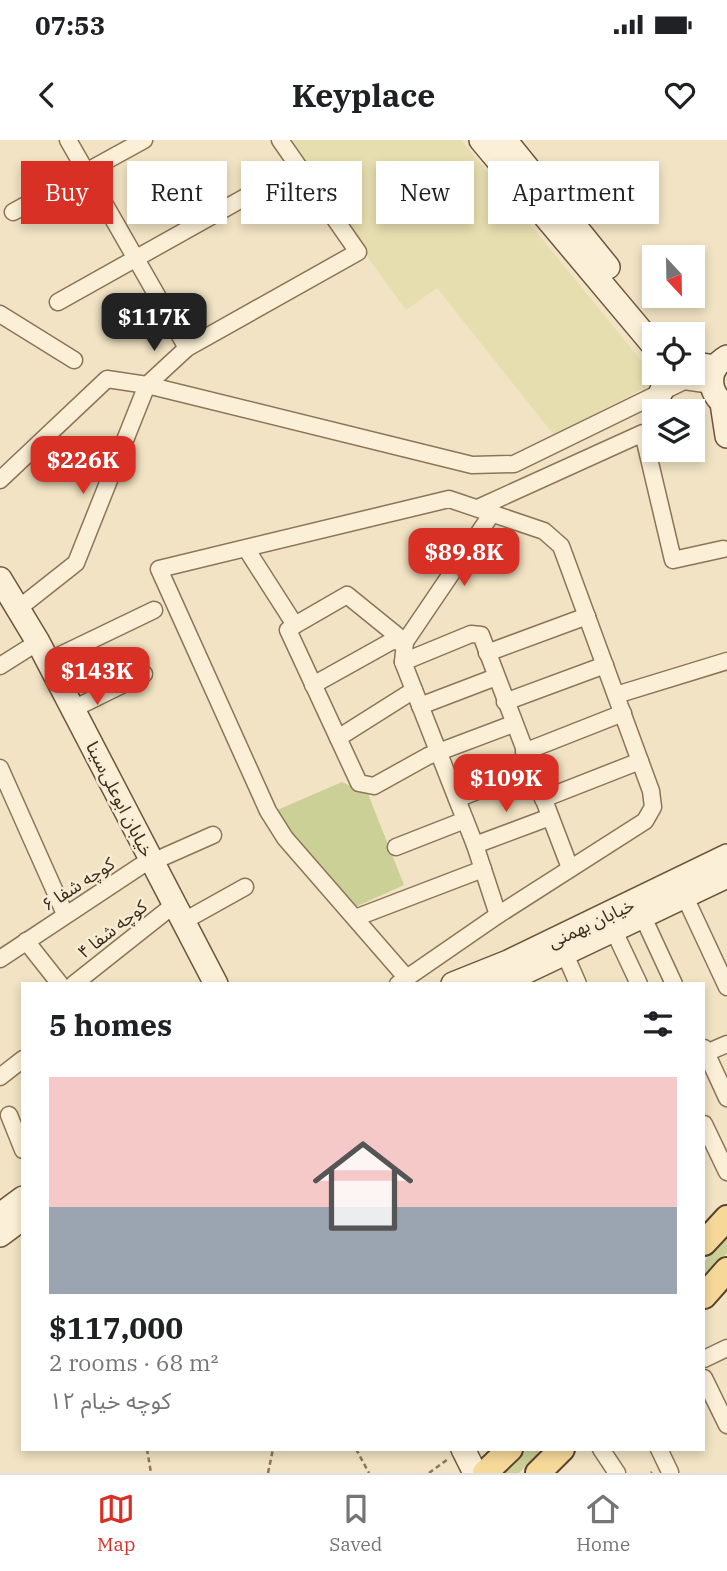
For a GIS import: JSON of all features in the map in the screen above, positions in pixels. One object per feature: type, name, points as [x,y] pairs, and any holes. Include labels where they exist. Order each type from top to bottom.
[{"type":"main road","points":[[705,1242],[727,1218]]},
{"type":"main road","points":[[705,1295],[727,1270]]},
{"type":"main road","points":[[485,1473],[508,1451]]},
{"type":"main road","points":[[538,1473],[560,1451]]},
{"type":"street","points":[[68,140],[80,161]]},
{"type":"street","points":[[108,161],[144,140]]},
{"type":"street","points":[[279,140],[295,161]]},
{"type":"street","points":[[481,140],[642,332]]},
{"type":"street","points":[[508,142],[653,322]]},
{"type":"street","points":[[58,302],[241,199]]},
{"type":"street","points":[[13,212],[21,208]]},
{"type":"street","points":[[113,218],[187,348]]},
{"type":"street","points":[[7,594],[76,563],[146,385],[187,348],[358,252],[339,224]]},
{"type":"street","points":[[0,314],[74,360]]},
{"type":"street","points":[[0,480],[107,379],[146,385],[472,465],[514,464],[688,385]]},
{"type":"street","points":[[702,385],[727,436]]},
{"type":"street","points":[[498,915],[465,820],[403,662],[405,642],[487,510],[643,433],[673,560],[723,549]]},
{"type":"street","points":[[449,499],[544,531],[561,546],[651,790],[653,807],[645,821],[402,980],[355,918],[285,838],[268,811],[159,569],[247,550],[449,499]]},
{"type":"street","points":[[247,550],[295,625]]},
{"type":"street","name":"خیابان ابوعلی‌سینا","points":[[7,594],[43,652],[215,982]]},
{"type":"street","points":[[405,642],[347,595],[288,631],[359,783],[374,786],[438,754],[513,724]]},
{"type":"street","points":[[0,666],[154,610]]},
{"type":"street","points":[[487,653],[587,616]]},
{"type":"street","points":[[403,662],[471,634],[481,635],[570,868]]},
{"type":"street","points":[[313,685],[392,641],[405,642]]},
{"type":"street","points":[[616,695],[727,661]]},
{"type":"street","points":[[505,702],[605,665]]},
{"type":"street","points":[[73,709],[144,674]]},
{"type":"street","points":[[338,738],[417,698],[496,677]]},
{"type":"street","points":[[524,752],[622,713]]},
{"type":"street","points":[[543,799],[640,761]]},
{"type":"street","points":[[0,768],[65,914]]},
{"type":"street","points":[[457,799],[532,769]]},
{"type":"street","points":[[474,845],[550,817]]},
{"type":"street","points":[[396,847],[465,820]]},
{"type":"street","name":"کوچه شفا ۶","points":[[1,955],[152,860],[213,835]]},
{"type":"street","name":"خیابان بهمنی","points":[[458,982],[508,962],[727,856]]},
{"type":"street","points":[[355,918],[483,869]]},
{"type":"street","name":"خیابان بهمنی","points":[[508,982],[727,876]]},
{"type":"street","name":"کوچه شفا ۴","points":[[77,982],[179,913],[245,887]]},
{"type":"street","points":[[685,897],[727,987]]},
{"type":"street","points":[[643,918],[673,982]]},
{"type":"street","points":[[614,931],[638,982]]},
{"type":"street","points":[[26,941],[58,982]]},
{"type":"street","points":[[565,954],[577,982]]},
{"type":"street","points":[[727,1044],[705,1050],[727,1098]]},
{"type":"street","points":[[0,1077],[21,1061]]},
{"type":"street","points":[[9,1115],[21,1145]]},
{"type":"street","points":[[705,1126],[727,1172]]},
{"type":"street","points":[[0,1214],[21,1199]]},
{"type":"street","points":[[0,1235],[21,1220]]},
{"type":"street","points":[[705,1359],[727,1348]]},
{"type":"street","points":[[705,1380],[727,1425]]},
{"type":"street","points":[[602,1451],[617,1473]]},
{"type":"street","points":[[660,1451],[670,1472]]},
{"type":"street","points":[[457,1453],[475,1473]]},
{"type":"path","points":[[147,1451],[151,1473]]},
{"type":"path","points":[[268,1473],[273,1451]]},
{"type":"path","points":[[357,1451],[369,1473]]},
{"type":"path","points":[[429,1473],[457,1453]]},
{"type":"shaded area","points":[[283,140],[461,140],[488,173],[488,224],[530,224],[642,361],[642,385],[650,385],[554,435],[437,288],[406,310],[344,224],[362,224],[362,161],[298,161]]},
{"type":"green space","points":[[342,782],[368,794],[404,885],[353,908],[275,811]]},
{"type":"green space","points":[[727,1237],[727,1253],[705,1276],[705,1261]]},
{"type":"green space","points":[[524,1451],[540,1451],[519,1473],[503,1473]]}]
